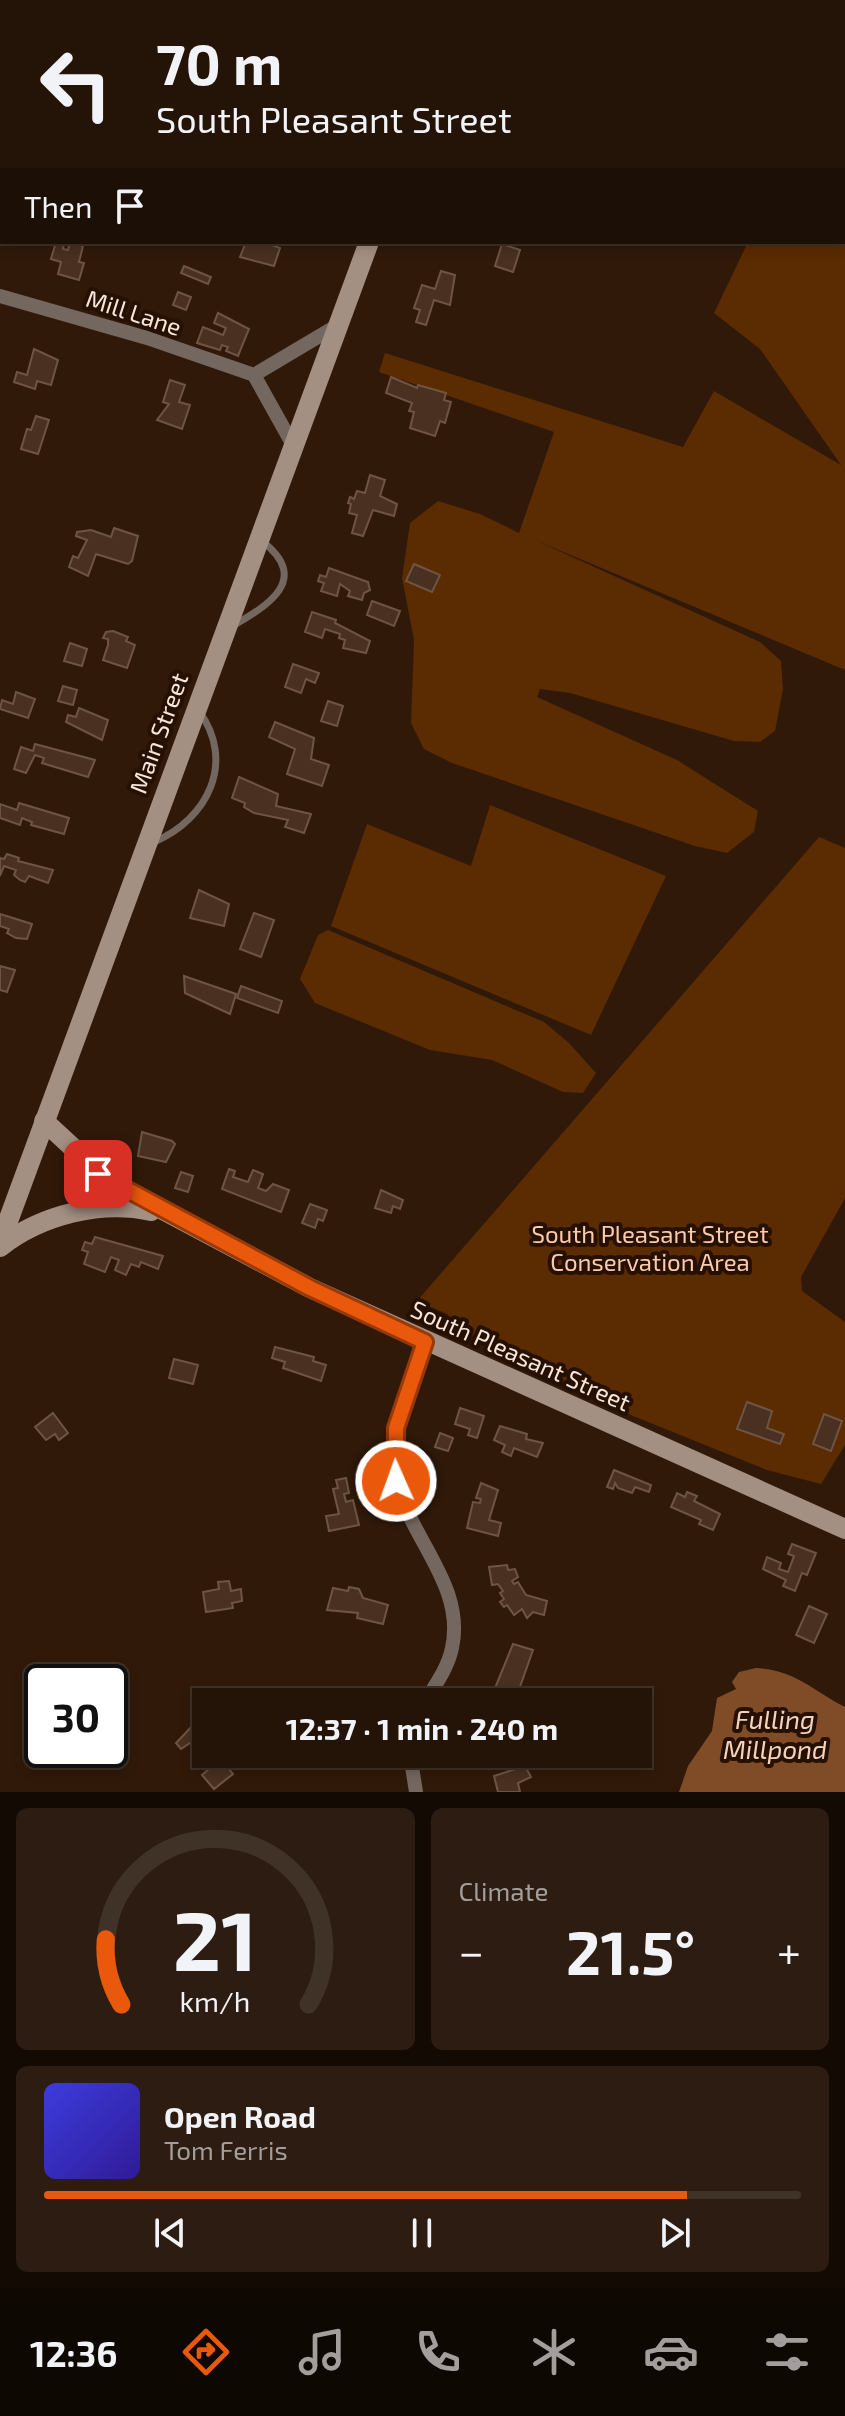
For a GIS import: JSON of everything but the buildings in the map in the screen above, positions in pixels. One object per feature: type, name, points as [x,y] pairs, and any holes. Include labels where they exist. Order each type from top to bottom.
[{"type":"street","name":"Main Street","points":[[0,1245],[195,706],[368,244]]},
{"type":"street","name":"Mill Lane","points":[[0,296],[147,338],[254,375]]},
{"type":"street","points":[[293,445],[254,375],[338,325]]},
{"type":"street","name":"South Pleasant Street","points":[[44,1121],[65,1138],[88,1166],[110,1182],[310,1288],[845,1529]]},
{"type":"street","points":[[88,1166],[92,1182],[91,1210]]},
{"type":"street","name":"South Pleasant Street","points":[[0,1245],[39,1223],[91,1210],[138,1209],[180,1219]]},
{"type":"street","points":[[425,1342],[400,1411],[394,1447],[396,1481],[403,1506],[445,1586],[453,1617],[452,1648],[432,1688]]},
{"type":"street","points":[[412,1768],[416,1792]]},
{"type":"lane","points":[[223,632],[279,595],[285,583],[282,569],[258,538]]},
{"type":"lane","points":[[144,846],[173,834],[191,817],[214,779],[218,755],[214,736],[195,706]]},
{"type":"green space","points":[[747,244],[845,244],[845,670],[537,541],[760,642],[781,661],[783,689],[775,731],[760,742],[734,741],[570,693],[540,689],[537,697],[677,760],[758,811],[754,832],[727,853],[695,846],[452,763],[424,749],[411,723],[414,640],[402,578],[410,523],[438,501],[480,514],[519,533],[554,432],[379,372],[385,353],[683,447],[714,391],[841,465],[760,349],[714,313]]},
{"type":"green space","points":[[490,805],[666,876],[591,1035],[331,926],[367,824],[471,866]]},
{"type":"green space","name":"South Pleasant Street Conservation Area","points":[[819,837],[845,848],[845,1198],[801,1277],[802,1291],[845,1322],[845,1445],[821,1484],[767,1470],[633,1416],[528,1368],[457,1326],[447,1314],[417,1301]]},
{"type":"green space","points":[[328,930],[544,1022],[569,1043],[596,1073],[583,1093],[563,1092],[492,1060],[430,1050],[315,1003],[300,979],[318,935]]},
{"type":"water","name":"Fulling Millpond","points":[[756,1668],[793,1677],[845,1707],[845,1792],[679,1792],[688,1766],[712,1731],[717,1698],[736,1689],[732,1682],[739,1672]]},
{"type":"route","points":[[98,1174],[310,1288],[425,1342],[396,1428],[396,1481]]}]
